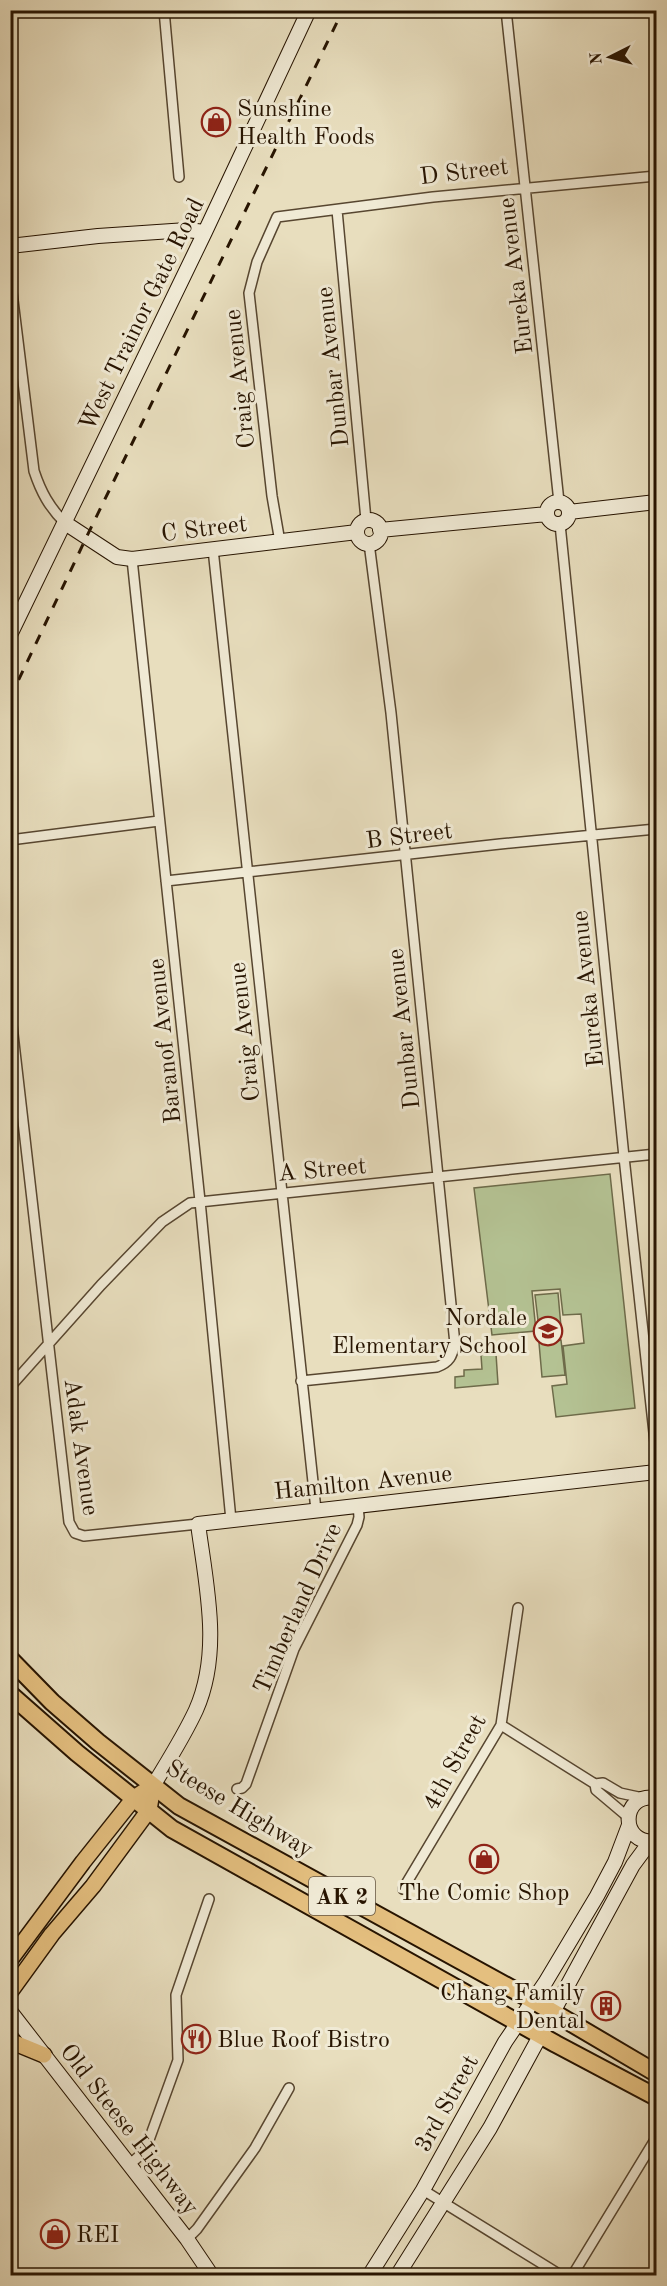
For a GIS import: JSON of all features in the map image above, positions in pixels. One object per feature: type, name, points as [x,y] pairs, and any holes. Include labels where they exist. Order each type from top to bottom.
[{"type":"highway","name":"Steese Highway","points":[[10,1659],[52,1702],[98,1742],[179,1806],[534,2001],[657,2073]]},
{"type":"highway","name":"Steese Highway","points":[[10,1694],[172,1829],[519,2023],[657,2097]]},
{"type":"main road","points":[[10,1960],[134,1798],[153,1786]]},
{"type":"main road","points":[[10,1992],[52,1934],[93,1886],[149,1810],[153,1786]]},
{"type":"main road","points":[[10,2041],[44,2055]]},
{"type":"street","points":[[164,10],[179,177]]},
{"type":"street","name":"West Trainor Gate Road","points":[[10,635],[205,232],[309,10]]},
{"type":"street","name":"Eureka Avenue","points":[[506,10],[559,502]]},
{"type":"street","name":"D Street","points":[[277,217],[524,187],[591,184],[657,176]]},
{"type":"street","name":"Dunbar Avenue","points":[[336,210],[366,520]]},
{"type":"street","name":"Craig Avenue","points":[[277,217],[257,262],[249,293],[272,496],[280,542]]},
{"type":"street","points":[[10,246],[98,236],[187,230],[205,232]]},
{"type":"street","points":[[10,276],[34,471],[42,495],[53,512],[65,523]]},
{"type":"street","points":[[565,518],[567,506],[559,502],[549,507],[547,514],[553,523],[565,518],[657,502]]},
{"type":"street","points":[[380,530],[547,514]]},
{"type":"street","name":"Eureka Avenue","points":[[565,518],[591,834],[657,1451]]},
{"type":"street","points":[[366,520],[377,523],[380,530],[378,539],[369,543],[360,539],[357,532],[359,525],[366,520]]},
{"type":"street","name":"C Street","points":[[65,523],[117,557],[132,559],[357,532]]},
{"type":"street","name":"Dunbar Avenue","points":[[301,1381],[437,1367],[452,1357],[455,1344],[391,713],[369,543]]},
{"type":"street","name":"Craig Avenue","points":[[213,549],[316,1510]]},
{"type":"street","name":"Baranof Avenue","points":[[132,559],[200,1201],[231,1520]]},
{"type":"street","points":[[10,840],[159,821]]},
{"type":"street","name":"B Street","points":[[166,881],[591,834],[657,829]]},
{"type":"street","name":"Adak Avenue","points":[[10,1008],[13,1052],[69,1521],[75,1533]]},
{"type":"street","name":"A Street","points":[[10,1387],[162,1222],[190,1203],[657,1154]]},
{"type":"street","name":"Hamilton Avenue","points":[[75,1533],[84,1536],[657,1472]]},
{"type":"street","name":"Timberland Drive","points":[[237,1789],[246,1784],[294,1649],[357,1525],[358,1505]]},
{"type":"street","points":[[153,1786],[196,1708],[209,1661],[211,1629],[198,1524]]},
{"type":"street","name":"4th Street","points":[[403,1889],[501,1725],[518,1608]]},
{"type":"street","points":[[501,1725],[595,1784],[603,1783],[620,1793],[652,1795]]},
{"type":"street","points":[[595,1784],[596,1790],[629,1821],[631,1831],[639,1839],[653,1842]]},
{"type":"street","name":"3rd Street","points":[[369,2276],[423,2190],[505,2042],[534,2001],[597,1896],[615,1863],[633,1806],[652,1795]]},
{"type":"street","name":"3rd Street","points":[[397,2276],[490,2128],[633,1865],[653,1842]]},
{"type":"street","points":[[129,2165],[146,2151],[178,2060],[176,1995],[209,1899]]},
{"type":"street","name":"Old Steese Highway","points":[[10,2011],[187,2239],[212,2276]]},
{"type":"street","points":[[187,2239],[201,2224],[255,2148],[289,2088]]},
{"type":"street","points":[[572,2276],[657,2138]]},
{"type":"street","points":[[423,2190],[562,2276]]},
{"type":"green space","points":[[610,1174],[635,1408],[556,1417],[552,1386],[567,1384],[563,1346],[584,1343],[581,1314],[563,1315],[560,1289],[532,1291],[536,1331],[492,1335],[474,1188]]},
{"type":"green space","points":[[558,1293],[561,1327],[539,1329],[535,1295]]},
{"type":"green space","points":[[561,1340],[565,1375],[542,1377],[539,1343]]},
{"type":"green space","points":[[496,1354],[498,1384],[455,1388],[455,1377],[464,1376],[464,1370],[482,1369],[481,1355]]},
{"type":"railway","points":[[10,698],[343,10]]},
{"type":"place","name":"Sunshine Health Foods","points":[[216,122]]},
{"type":"place","name":"Nordale Elementary School","points":[[548,1331]]},
{"type":"place","name":"The Comic Shop","points":[[484,1859]]},
{"type":"place","name":"Chang Family Dental","points":[[606,2006]]},
{"type":"place","name":"Blue Roof Bistro","points":[[196,2039]]},
{"type":"place","name":"REI","points":[[55,2234]]}]
